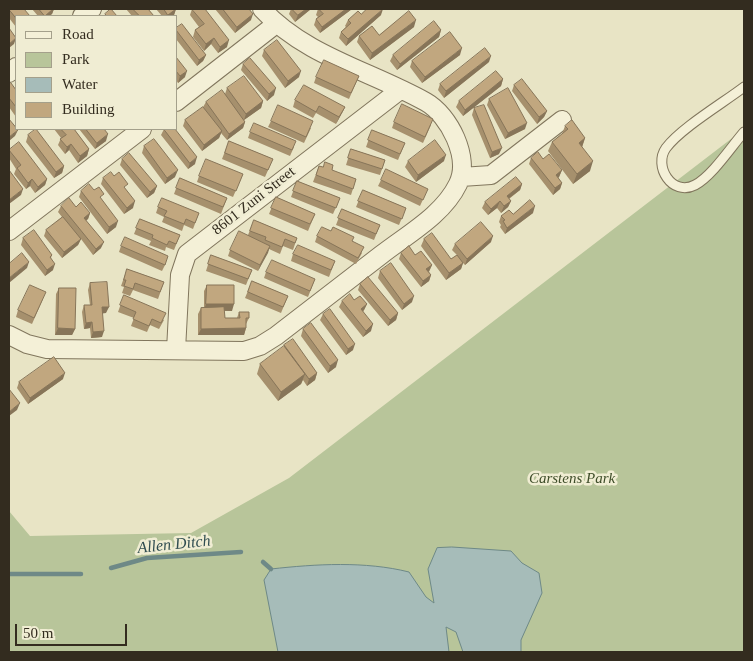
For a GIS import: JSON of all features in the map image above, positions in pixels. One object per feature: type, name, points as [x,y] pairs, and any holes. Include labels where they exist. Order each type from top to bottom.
[{"type":"street","points":[[9,335],[27,344],[48,349],[244,351],[260,346],[276,336],[442,208],[461,177],[461,161],[455,135],[443,116],[426,102],[321,52],[276,24],[262,9]]},
{"type":"street","points":[[178,100],[276,24]]},
{"type":"street","name":"8601 Zuni Street","points":[[176,350],[180,275],[187,254],[400,90]]},
{"type":"street","points":[[461,177],[491,175],[562,120]]},
{"type":"street","points":[[9,231],[141,130]]},
{"type":"lane","points":[[744,87],[679,135],[666,147],[660,159],[663,174],[671,183],[683,187],[694,186],[712,170],[744,132]]},
{"type":"green space","name":"Carstens Park","points":[[744,129],[744,652],[9,652],[9,511],[30,536],[191,533],[289,478]]},
{"type":"water","points":[[452,547],[511,551],[522,563],[539,573],[542,593],[521,640],[521,652],[463,652],[456,632],[446,627],[449,652],[278,652],[264,580],[271,569],[340,564],[375,566],[409,572],[426,597],[434,603],[428,569],[437,548]]},
{"type":"building","points":[[9,9],[24,9],[29,15],[15,15],[15,17]]},
{"type":"building","points":[[39,9],[53,9],[46,15]]},
{"type":"building","points":[[111,9],[116,15],[106,15]]},
{"type":"building","points":[[133,9],[148,9],[153,15],[139,15]]},
{"type":"building","points":[[164,9],[176,9],[168,15]]},
{"type":"building","points":[[192,9],[205,9],[229,40],[220,47],[214,38],[206,44],[195,30],[204,24]]},
{"type":"building","points":[[223,9],[249,9],[253,14],[237,27]]},
{"type":"building","points":[[292,9],[306,9],[298,15]]},
{"type":"building","points":[[319,9],[346,9],[322,27],[316,19],[323,14]]},
{"type":"building","points":[[367,9],[383,9],[348,39],[341,32],[351,23],[348,20],[358,11],[361,14]]},
{"type":"building","points":[[409,11],[416,20],[372,53],[359,36],[372,26],[379,35]]},
{"type":"building","points":[[434,21],[441,30],[400,64],[393,55]]},
{"type":"building","points":[[182,24],[206,55],[199,60],[178,33],[178,27]]},
{"type":"building","points":[[9,28],[15,39],[9,44]]},
{"type":"building","points":[[450,32],[462,48],[425,77],[412,61]]},
{"type":"building","points":[[277,40],[301,71],[288,81],[264,50]]},
{"type":"building","points":[[485,48],[491,56],[446,91],[440,84]]},
{"type":"building","points":[[250,58],[276,88],[269,94],[243,64]]},
{"type":"building","points":[[178,60],[187,71],[180,76],[178,74]]},
{"type":"building","points":[[324,60],[359,76],[351,93],[316,77]]},
{"type":"building","points":[[496,71],[503,79],[465,110],[459,101]]},
{"type":"building","points":[[244,76],[263,101],[246,114],[227,88]]},
{"type":"building","points":[[522,79],[547,111],[539,117],[514,85]]},
{"type":"building","points":[[11,83],[15,89],[15,106],[9,98],[9,84]]},
{"type":"building","points":[[304,85],[345,107],[339,117],[319,106],[316,112],[295,100]]},
{"type":"building","points":[[508,88],[527,123],[508,133],[489,99]]},
{"type":"building","points":[[222,90],[245,122],[229,134],[206,102]]},
{"type":"building","points":[[402,104],[433,119],[425,137],[394,122]]},
{"type":"building","points":[[278,105],[313,121],[306,137],[271,121]]},
{"type":"building","points":[[484,105],[502,148],[492,152],[474,108]]},
{"type":"building","points":[[203,107],[222,131],[204,145],[185,120]]},
{"type":"building","points":[[9,119],[15,126],[15,130],[18,130],[9,137]]},
{"type":"building","points":[[572,120],[585,138],[579,143],[593,161],[577,174],[552,142],[568,129],[565,126]]},
{"type":"building","points":[[254,123],[296,141],[292,150],[250,132]]},
{"type":"building","points":[[37,130],[64,166],[56,172],[28,135]]},
{"type":"building","points":[[62,130],[75,130],[89,149],[80,156],[71,144],[67,147],[60,139],[66,135]]},
{"type":"building","points":[[87,130],[105,130],[108,134],[97,143]]},
{"type":"building","points":[[165,130],[176,130],[197,157],[190,163]]},
{"type":"building","points":[[372,130],[405,143],[400,154],[368,140]]},
{"type":"building","points":[[154,139],[178,170],[167,178],[144,146]]},
{"type":"building","points":[[435,140],[446,155],[418,175],[408,161]]},
{"type":"building","points":[[229,141],[273,159],[268,170],[225,153]]},
{"type":"building","points":[[19,142],[47,179],[38,187],[32,179],[28,183],[17,168],[21,165],[9,150]]},
{"type":"building","points":[[351,149],[385,160],[382,169],[348,158]]},
{"type":"building","points":[[538,152],[543,159],[549,154],[562,170],[556,175],[562,183],[555,188],[531,158]]},
{"type":"building","points":[[129,153],[157,186],[150,192],[122,159]]},
{"type":"building","points":[[206,159],[243,174],[236,191],[199,176]]},
{"type":"building","points":[[325,162],[333,165],[332,170],[356,179],[353,189],[316,175],[319,166],[323,167]]},
{"type":"building","points":[[386,169],[428,189],[423,200],[381,180]]},
{"type":"building","points":[[9,170],[23,189],[9,200]]},
{"type":"building","points":[[111,172],[114,176],[119,172],[128,184],[124,187],[135,201],[127,208],[103,178]]},
{"type":"building","points":[[516,177],[522,184],[507,196],[511,201],[504,206],[500,201],[491,209],[485,202]]},
{"type":"building","points":[[180,178],[227,198],[223,207],[176,188]]},
{"type":"building","points":[[297,181],[340,198],[336,208],[293,191]]},
{"type":"building","points":[[89,184],[94,190],[99,187],[104,194],[100,197],[118,221],[109,227],[81,191]]},
{"type":"building","points":[[363,190],[406,208],[402,219],[358,201]]},
{"type":"building","points":[[276,197],[315,214],[310,224],[271,208]]},
{"type":"building","points":[[69,198],[76,207],[81,202],[90,213],[84,218],[104,242],[96,249],[61,206]]},
{"type":"building","points":[[162,198],[199,213],[195,223],[186,219],[184,224],[164,216],[167,211],[158,207]]},
{"type":"building","points":[[530,200],[535,206],[507,228],[503,221],[505,220],[501,216],[509,210],[513,214]]},
{"type":"building","points":[[342,209],[380,225],[376,234],[338,218]]},
{"type":"building","points":[[63,217],[81,239],[64,252],[46,230]]},
{"type":"building","points":[[140,219],[180,235],[176,244],[169,241],[167,245],[152,238],[153,235],[136,228]]},
{"type":"building","points":[[254,220],[297,238],[295,243],[285,239],[282,247],[265,240],[266,237],[250,231]]},
{"type":"building","points":[[481,222],[493,236],[467,259],[455,244]]},
{"type":"building","points":[[322,227],[331,231],[333,227],[354,237],[352,241],[364,247],[358,258],[317,236]]},
{"type":"building","points":[[34,230],[52,255],[50,257],[55,264],[47,270],[23,238]]},
{"type":"building","points":[[239,231],[270,246],[260,265],[230,250]]},
{"type":"building","points":[[432,233],[451,259],[457,255],[463,263],[449,273],[424,239]]},
{"type":"building","points":[[125,237],[168,256],[165,265],[121,246]]},
{"type":"building","points":[[298,245],[335,261],[331,270],[293,254]]},
{"type":"building","points":[[409,246],[415,255],[421,251],[432,265],[426,269],[431,275],[423,281],[401,253]]},
{"type":"building","points":[[22,253],[29,262],[9,278],[9,264]]},
{"type":"building","points":[[211,255],[252,270],[248,279],[208,264]]},
{"type":"building","points":[[272,260],[315,279],[310,291],[266,272]]},
{"type":"building","points":[[391,263],[414,296],[404,304],[380,271]]},
{"type":"building","points":[[127,269],[164,282],[160,292],[135,283],[133,289],[124,286]]},
{"type":"building","points":[[368,277],[398,313],[390,320],[360,284]]},
{"type":"building","points":[[252,281],[288,296],[283,307],[248,292]]},
{"type":"building","points":[[107,282],[109,307],[102,307],[104,331],[93,332],[92,322],[86,323],[84,305],[92,305],[90,283]]},
{"type":"building","points":[[30,285],[46,292],[34,318],[18,310]]},
{"type":"building","points":[[207,285],[234,285],[234,304],[206,304]]},
{"type":"building","points":[[59,288],[76,288],[75,329],[58,328]]},
{"type":"building","points":[[350,294],[354,300],[360,296],[367,304],[361,309],[373,324],[366,331],[342,301]]},
{"type":"building","points":[[124,295],[166,313],[161,323],[152,319],[149,326],[133,319],[136,312],[120,305]]},
{"type":"building","points":[[224,307],[225,318],[240,318],[239,312],[249,312],[249,318],[246,318],[246,328],[201,329],[201,308]]},
{"type":"building","points":[[330,309],[355,344],[348,349],[323,314]]},
{"type":"building","points":[[311,323],[338,360],[330,366],[303,329]]},
{"type":"building","points":[[293,339],[317,373],[309,379],[284,345]]},
{"type":"building","points":[[284,346],[305,374],[281,392],[260,364]]},
{"type":"building","points":[[54,357],[65,373],[30,398],[19,382]]},
{"type":"building","points":[[9,389],[20,403],[9,412]]},
{"type":"waterway","name":"Allen Ditch","points":[[111,568],[147,558],[241,552]]},
{"type":"waterway","name":"Allen Ditch","points":[[263,562],[271,569]]},
{"type":"waterway","name":"Allen Ditch","points":[[9,574],[81,574]]}]
